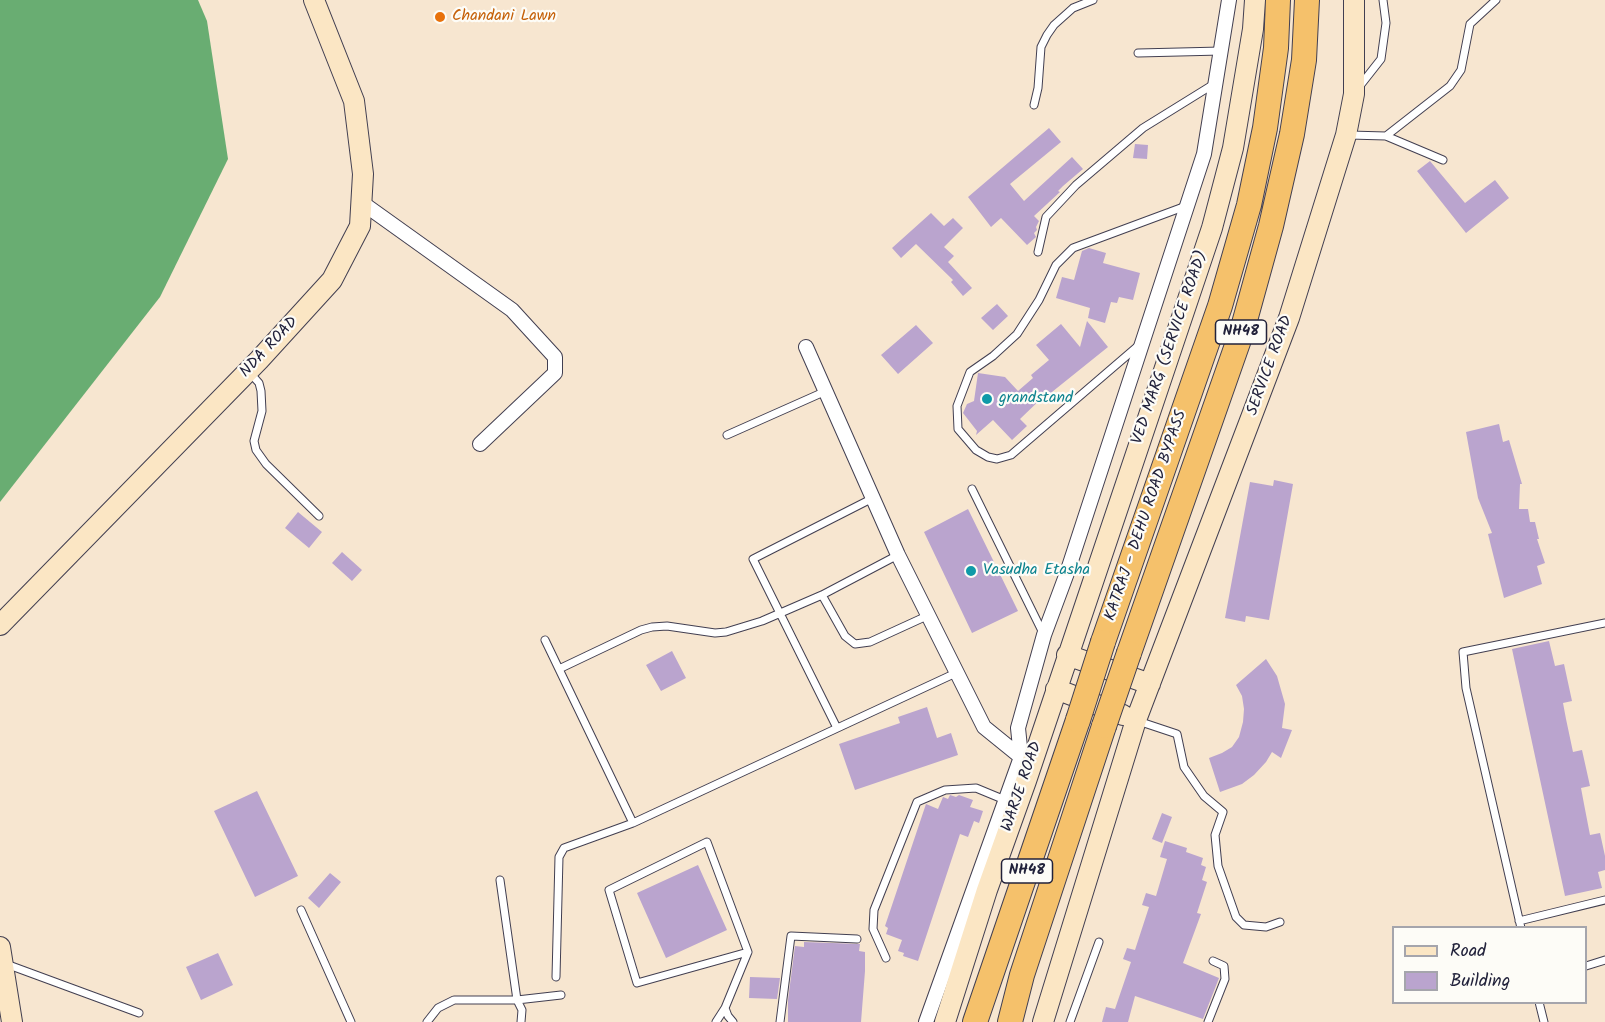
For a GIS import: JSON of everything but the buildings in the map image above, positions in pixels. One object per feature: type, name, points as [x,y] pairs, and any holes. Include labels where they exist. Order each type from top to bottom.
[{"type":"highway","name":"KATRAJ - DEHU ROAD BYPASS","points":[[975,1022],[1103,642],[1220,306],[1249,205],[1265,128],[1276,48],[1278,0]]},
{"type":"highway","name":"KATRAJ - DEHU ROAD BYPASS","points":[[1010,1022],[1022,975],[1104,726],[1242,332],[1271,226],[1292,134],[1302,70],[1307,0]]},
{"type":"street","name":"NDA ROAD","points":[[0,625],[248,371],[332,280],[360,226],[363,174],[354,101],[314,0]]},
{"type":"street","points":[[926,1022],[1005,800],[1025,763],[1018,728],[1044,635],[1067,573],[1204,154],[1228,0]]},
{"type":"street","name":"VED MARG (SERVICE ROAD)","points":[[1056,688],[1212,228],[1233,148],[1253,30],[1255,0]]},
{"type":"street","name":"SERVICE ROAD","points":[[1136,720],[1289,318],[1346,135],[1354,94],[1354,0]]},
{"type":"street","points":[[361,202],[512,310],[555,357],[555,373],[480,444]]},
{"type":"street","points":[[806,347],[898,555],[984,727],[1025,763]]},
{"type":"street","points":[[1067,655],[1150,684]]},
{"type":"street","points":[[1043,1022],[1136,720],[1056,688]]},
{"type":"street","name":"WARJE ROAD","points":[[945,1022],[1025,763],[1056,688]]},
{"type":"street","points":[[1,955],[12,1022]]},
{"type":"lane","points":[[1034,105],[1040,73],[1040,56],[1047,34],[1073,8],[1093,0]]},
{"type":"lane","points":[[1354,94],[1381,59],[1386,23],[1383,0]]},
{"type":"lane","points":[[1386,136],[1450,86],[1461,70],[1470,24],[1496,0]]},
{"type":"lane","points":[[1138,53],[1221,51]]},
{"type":"lane","points":[[1038,252],[1046,217],[1076,185],[1143,128],[1216,82]]},
{"type":"lane","points":[[1346,135],[1386,136],[1443,160]]},
{"type":"lane","points":[[1142,342],[1011,455],[997,459],[988,457],[976,450],[958,429],[957,406],[970,372],[993,356],[1017,334],[1039,300],[1056,265],[1073,248],[1188,205]]},
{"type":"lane","points":[[248,371],[258,383],[261,391],[262,411],[254,441],[256,450],[266,464],[319,516]]},
{"type":"lane","points":[[727,435],[826,391]]},
{"type":"lane","points":[[972,489],[1044,635]]},
{"type":"lane","points":[[837,728],[753,559],[873,498]]},
{"type":"lane","points":[[559,669],[640,630],[652,627],[667,626],[715,633],[726,632],[779,614],[822,595],[898,555]]},
{"type":"lane","points":[[822,595],[845,636],[855,644],[870,642],[929,615]]},
{"type":"lane","points":[[1605,623],[1462,652],[1466,688],[1520,924],[1605,900]]},
{"type":"lane","points":[[545,640],[633,823]]},
{"type":"lane","points":[[556,978],[559,857],[564,848],[633,823],[958,672]]},
{"type":"lane","points":[[1136,720],[1177,734],[1184,767],[1204,796],[1223,812],[1215,836],[1218,866],[1236,917],[1244,925],[1266,927],[1280,922]]},
{"type":"lane","points":[[886,958],[873,929],[874,910],[917,802],[945,790],[976,788],[1005,800]]},
{"type":"lane","points":[[716,1022],[725,1008],[748,952],[707,842],[609,890],[636,983],[748,952]]},
{"type":"lane","points":[[500,880],[517,1000],[522,1010],[521,1022]]},
{"type":"lane","points":[[301,910],[351,1022]]},
{"type":"lane","points":[[780,1022],[791,936],[857,939]]},
{"type":"lane","points":[[1070,1022],[1100,942]]},
{"type":"lane","points":[[1,955],[139,1013]]},
{"type":"lane","points":[[1587,966],[1605,960]]},
{"type":"lane","points":[[1208,1022],[1225,980],[1224,966],[1213,961]]},
{"type":"lane","points":[[428,1022],[438,1008],[454,1000],[517,1000],[561,995]]},
{"type":"lane","points":[[1540,1004],[1544,1022]]},
{"type":"lane","points":[[725,1008],[733,1022]]},
{"type":"green space","points":[[0,0],[198,0],[207,21],[228,159],[160,297],[0,502]]},
{"type":"place","name":"Chandani Lawn","points":[[440,17]]},
{"type":"place","name":"grandstand","points":[[987,399]]},
{"type":"place","name":"Vasudha Etasha","points":[[971,571]]}]
